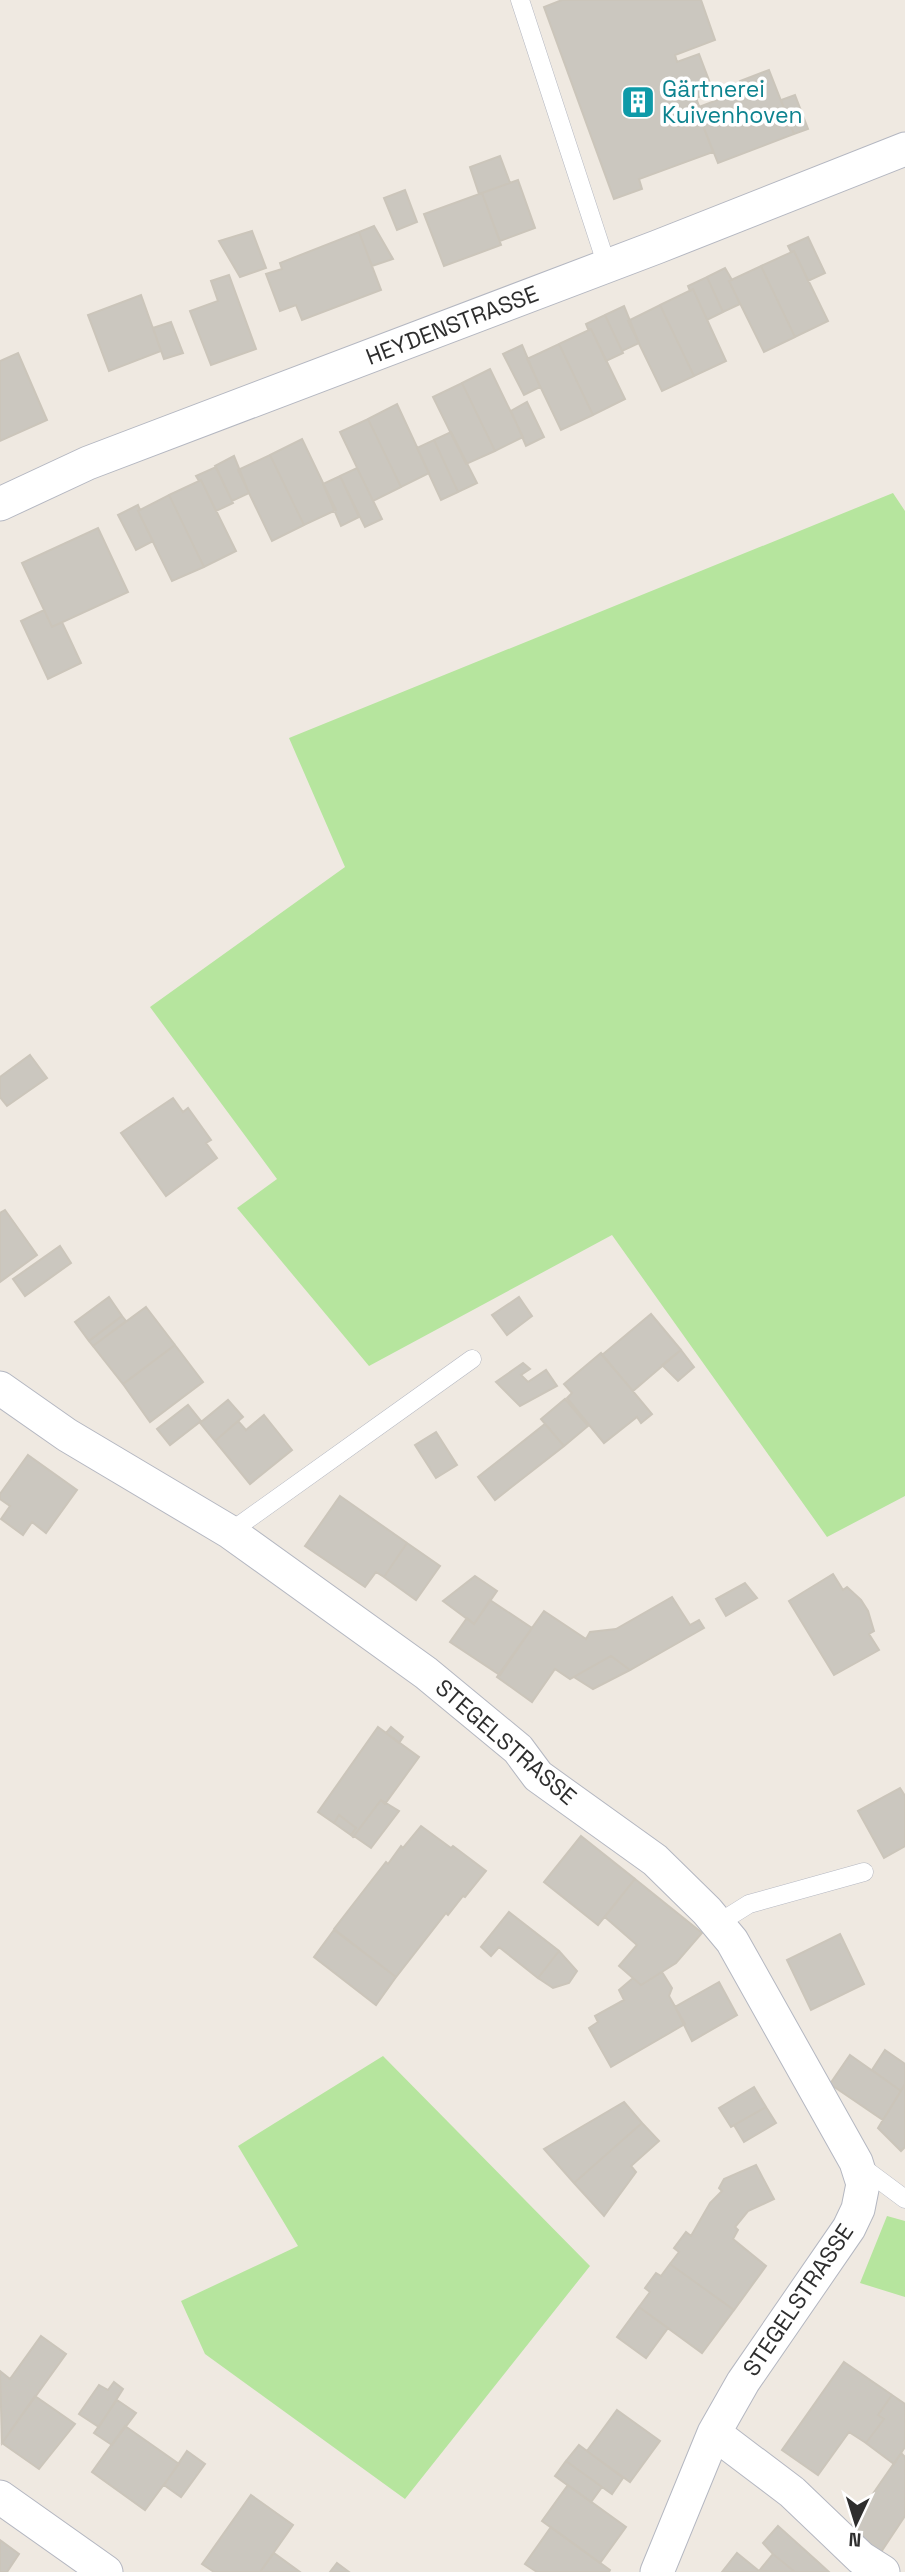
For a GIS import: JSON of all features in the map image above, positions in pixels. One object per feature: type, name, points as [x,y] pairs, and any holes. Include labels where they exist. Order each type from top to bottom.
[{"type":"street","name":"HEYDENSTRASSE","points":[[0,504],[88,463],[607,266],[905,149]]},
{"type":"street","name":"STEGELSTRASSE","points":[[0,1388],[67,1436],[230,1532],[426,1673],[518,1749],[538,1776],[655,1860],[732,1941],[856,2162],[863,2184],[858,2209],[849,2228],[743,2382],[714,2433],[657,2572]]},
{"type":"street","points":[[714,2433],[792,2492],[861,2558],[883,2572]]},
{"type":"street","points":[[0,2497],[101,2571]]},
{"type":"lane","points":[[520,0],[607,266]]},
{"type":"lane","points":[[230,1532],[472,1359]]},
{"type":"lane","points":[[717,1924],[749,1904],[864,1872]]},
{"type":"lane","name":"STEGELSTRASSE","points":[[856,2162],[905,2199]]},
{"type":"green space","points":[[893,493],[905,511],[905,1496],[827,1537],[612,1235],[369,1366],[237,1208],[277,1179],[150,1007],[345,867],[289,738]]},
{"type":"green space","points":[[383,2056],[590,2266],[405,2499],[205,2354],[181,2301],[298,2246],[238,2146]]},
{"type":"green space","points":[[887,2216],[905,2221],[905,2297],[860,2283]]},
{"type":"building","name":"Gärtnerei Kuivenhoven","points":[[562,0],[701,0],[715,40],[675,55],[677,62],[699,54],[713,91],[696,98],[699,106],[696,108],[713,152],[639,179],[642,189],[614,199],[544,7]]},
{"type":"building","points":[[769,70],[794,134],[718,163],[696,108],[744,90],[740,81]]},
{"type":"building","points":[[795,95],[808,129],[794,134],[781,100]]},
{"type":"building","points":[[500,156],[510,183],[479,194],[470,167]]},
{"type":"building","points":[[518,180],[535,228],[500,241],[482,193]]},
{"type":"building","points":[[405,190],[417,222],[397,230],[384,198]]},
{"type":"building","points":[[482,193],[501,245],[444,266],[424,214]]},
{"type":"building","points":[[374,226],[393,259],[372,266],[359,232]]},
{"type":"building","points":[[252,231],[266,268],[240,277],[219,241]]},
{"type":"building","points":[[359,232],[381,290],[302,320],[296,305],[280,311],[266,274],[282,269],[280,263]]},
{"type":"building","points":[[808,237],[825,273],[808,281],[794,251],[791,252],[788,246]]},
{"type":"building","points":[[794,251],[828,321],[795,337],[761,266]]},
{"type":"building","points":[[761,266],[795,337],[764,352],[729,281]]},
{"type":"building","points":[[725,268],[740,304],[723,312],[707,277]]},
{"type":"building","points":[[229,275],[256,349],[211,365],[190,311],[218,301],[211,281]]},
{"type":"building","points":[[707,277],[723,312],[707,320],[693,289],[690,291],[688,286]]},
{"type":"building","points":[[693,289],[726,361],[694,376],[660,305]]},
{"type":"building","points":[[141,295],[161,351],[109,371],[88,315]]},
{"type":"building","points":[[660,305],[694,376],[662,391],[628,321]]},
{"type":"building","points":[[624,306],[639,343],[622,351],[605,315]]},
{"type":"building","points":[[605,315],[623,353],[606,361],[586,324]]},
{"type":"building","points":[[171,322],[183,353],[164,359],[153,328]]},
{"type":"building","points":[[591,329],[625,399],[593,415],[559,344]]},
{"type":"building","points":[[559,344],[593,415],[561,430],[527,359]]},
{"type":"building","points":[[522,345],[540,387],[524,395],[503,354]]},
{"type":"building","points":[[18,353],[47,420],[0,441],[0,361]]},
{"type":"building","points":[[490,369],[523,437],[495,451],[462,383]]},
{"type":"building","points":[[462,383],[495,451],[466,464],[433,397]]},
{"type":"building","points":[[527,402],[544,437],[526,446],[511,411]]},
{"type":"building","points":[[397,404],[429,473],[401,487],[368,419]]},
{"type":"building","points":[[368,419],[401,487],[373,501],[340,432]]},
{"type":"building","points":[[451,432],[477,483],[458,492],[434,440]]},
{"type":"building","points":[[302,439],[336,510],[304,525],[270,455]]},
{"type":"building","points":[[434,440],[458,492],[441,500],[417,448]]},
{"type":"building","points":[[270,455],[304,525],[272,541],[238,470]]},
{"type":"building","points":[[234,456],[249,493],[232,501],[215,466]]},
{"type":"building","points":[[216,467],[233,503],[216,511],[201,480],[196,476]]},
{"type":"building","points":[[357,468],[382,519],[365,527],[340,476]]},
{"type":"building","points":[[340,476],[359,517],[341,526],[323,484]]},
{"type":"building","points":[[201,480],[236,551],[204,567],[169,495]]},
{"type":"building","points":[[169,495],[204,567],[172,581],[138,511]]},
{"type":"building","points":[[138,505],[138,511],[153,541],[136,550],[118,515]]},
{"type":"building","points":[[98,528],[128,592],[52,627],[22,563]]},
{"type":"building","points":[[44,610],[52,627],[62,622],[81,663],[48,679],[21,621]]},
{"type":"building","points":[[30,1055],[47,1078],[7,1106],[0,1097],[0,1077]]},
{"type":"building","points":[[173,1098],[183,1112],[188,1108],[211,1140],[206,1143],[217,1158],[166,1196],[121,1133]]},
{"type":"building","points":[[5,1210],[37,1255],[0,1282],[0,1213]]},
{"type":"building","points":[[60,1246],[71,1263],[25,1296],[13,1279]]},
{"type":"building","points":[[109,1297],[122,1316],[89,1341],[75,1322]]},
{"type":"building","points":[[519,1297],[532,1316],[507,1335],[492,1315]]},
{"type":"building","points":[[146,1307],[175,1345],[123,1384],[93,1346]]},
{"type":"building","points":[[651,1314],[681,1350],[633,1391],[602,1355]]},
{"type":"building","points":[[122,1316],[126,1321],[93,1346],[89,1341]]},
{"type":"building","points":[[175,1345],[203,1382],[150,1422],[123,1384]]},
{"type":"building","points":[[681,1350],[694,1367],[678,1381],[662,1365]]},
{"type":"building","points":[[601,1353],[652,1414],[641,1423],[637,1417],[604,1443],[567,1398],[572,1393],[564,1384]]},
{"type":"building","points":[[523,1363],[530,1369],[521,1375],[528,1382],[546,1370],[557,1386],[520,1406],[496,1382]]},
{"type":"building","points":[[565,1399],[588,1426],[564,1446],[541,1419]]},
{"type":"building","points":[[228,1400],[243,1417],[215,1441],[200,1423]]},
{"type":"building","points":[[188,1405],[201,1421],[170,1445],[157,1429]]},
{"type":"building","points":[[264,1415],[292,1450],[250,1484],[215,1441],[238,1421],[246,1430]]},
{"type":"building","points":[[545,1424],[564,1446],[495,1500],[478,1477]]},
{"type":"building","points":[[436,1432],[457,1465],[436,1478],[415,1445]]},
{"type":"building","points":[[28,1455],[77,1490],[46,1533],[32,1522],[23,1535],[1,1519],[10,1506],[0,1499],[0,1494]]},
{"type":"building","points":[[340,1496],[407,1543],[384,1577],[376,1572],[365,1587],[305,1546]]},
{"type":"building","points":[[407,1543],[440,1566],[416,1600],[384,1577]]},
{"type":"building","points":[[833,1574],[843,1590],[847,1587],[868,1611],[874,1631],[869,1634],[879,1650],[834,1675],[789,1601]]},
{"type":"building","points":[[475,1576],[497,1591],[474,1624],[443,1601]]},
{"type":"building","points":[[745,1583],[757,1598],[726,1616],[716,1599]]},
{"type":"building","points":[[672,1597],[690,1625],[699,1620],[704,1628],[630,1670],[611,1656],[570,1679],[555,1669],[532,1702],[497,1677],[544,1611],[586,1639],[590,1632],[616,1629]]},
{"type":"building","points":[[490,1600],[532,1628],[500,1675],[450,1642],[467,1618],[474,1624]]},
{"type":"building","points":[[611,1656],[630,1670],[593,1689],[574,1677]]},
{"type":"building","points":[[378,1727],[419,1757],[385,1804],[381,1800],[353,1837],[351,1835],[356,1828],[339,1815],[334,1823],[318,1812]]},
{"type":"building","points":[[391,1727],[403,1737],[399,1743],[386,1733]]},
{"type":"building","points":[[900,1788],[905,1796],[905,1846],[884,1858],[858,1811]]},
{"type":"building","points":[[381,1800],[399,1811],[371,1848],[354,1836]]},
{"type":"building","points":[[339,1815],[356,1828],[351,1835],[334,1823]]},
{"type":"building","points":[[421,1826],[486,1871],[448,1915],[446,1913],[396,1977],[334,1929],[386,1862],[388,1864]]},
{"type":"building","points":[[581,1836],[635,1879],[598,1925],[544,1882]]},
{"type":"building","points":[[635,1879],[702,1933],[676,1963],[641,1985],[619,1966],[637,1945],[605,1917]]},
{"type":"building","points":[[509,1912],[559,1951],[538,1978],[499,1947],[491,1956],[481,1947]]},
{"type":"building","points":[[334,1930],[396,1977],[376,2005],[314,1957]]},
{"type":"building","points":[[840,1934],[864,1984],[811,2010],[787,1960]]},
{"type":"building","points":[[559,1951],[577,1971],[569,1983],[553,1988],[538,1978]]},
{"type":"building","points":[[662,1972],[672,1988],[669,1996],[685,2024],[611,2067],[589,2028],[598,2022],[595,2016],[624,2000],[619,1990],[633,1978],[641,1985]]},
{"type":"building","points":[[719,1982],[737,2015],[692,2041],[675,2007]]},
{"type":"building","points":[[885,2050],[905,2064],[905,2084],[901,2091],[872,2070]]},
{"type":"building","points":[[850,2055],[901,2091],[883,2120],[830,2084]]},
{"type":"building","points":[[905,2084],[905,2147],[901,2151],[878,2128]]},
{"type":"building","points":[[754,2087],[766,2107],[731,2127],[719,2108]]},
{"type":"building","points":[[624,2102],[642,2123],[574,2183],[544,2149]]},
{"type":"building","points":[[766,2107],[776,2123],[744,2142],[734,2125]]},
{"type":"building","points":[[642,2123],[659,2141],[631,2166],[636,2172],[604,2216],[574,2183]]},
{"type":"building","points":[[756,2165],[774,2199],[748,2211],[735,2227],[738,2230],[733,2239],[766,2266],[734,2310],[670,2264],[679,2252],[674,2248],[686,2232],[691,2236],[710,2203],[722,2191],[719,2188],[724,2179]]},
{"type":"building","points":[[670,2264],[734,2310],[702,2353],[639,2307],[650,2292],[645,2288],[656,2273],[661,2276]]},
{"type":"building","points":[[639,2307],[668,2328],[646,2358],[617,2337]]},
{"type":"building","points":[[41,2336],[66,2354],[2,2443],[0,2371],[10,2379]]},
{"type":"building","points":[[844,2362],[892,2395],[878,2415],[884,2419],[866,2443],[849,2432],[818,2475],[782,2450]]},
{"type":"building","points":[[114,2382],[123,2389],[99,2427],[79,2414],[99,2385],[108,2390]]},
{"type":"building","points":[[892,2395],[905,2404],[905,2447],[894,2464],[866,2443],[884,2419],[878,2415]]},
{"type":"building","points":[[35,2396],[75,2424],[39,2469],[2,2443]]},
{"type":"building","points":[[117,2400],[136,2413],[112,2445],[94,2433]]},
{"type":"building","points":[[617,2410],[660,2441],[630,2482],[587,2451]]},
{"type":"building","points":[[125,2426],[179,2464],[145,2510],[92,2472]]},
{"type":"building","points":[[579,2445],[623,2478],[612,2494],[566,2461]]},
{"type":"building","points":[[187,2451],[205,2464],[181,2497],[164,2485]]},
{"type":"building","points":[[901,2453],[905,2457],[905,2516],[881,2552],[848,2530]]},
{"type":"building","points":[[566,2461],[602,2487],[591,2502],[555,2476]]},
{"type":"building","points":[[568,2485],[626,2527],[600,2563],[542,2521]]},
{"type":"building","points":[[251,2495],[293,2525],[260,2572],[214,2572],[202,2564]]},
{"type":"building","points":[[778,2526],[829,2572],[795,2572],[773,2554],[763,2543]]},
{"type":"building","points":[[551,2527],[610,2570],[609,2572],[537,2572],[525,2564]]},
{"type":"building","points":[[0,2540],[19,2554],[7,2572],[0,2572]]},
{"type":"building","points":[[274,2553],[300,2572],[260,2572]]},
{"type":"building","points":[[737,2553],[759,2571],[760,2572],[722,2572]]},
{"type":"building","points":[[773,2554],[795,2572],[759,2571]]},
{"type":"building","points":[[337,2563],[349,2572],[330,2572]]},
{"type":"place","name":"Gärtnerei Kuivenhoven","points":[[638,102]]}]
